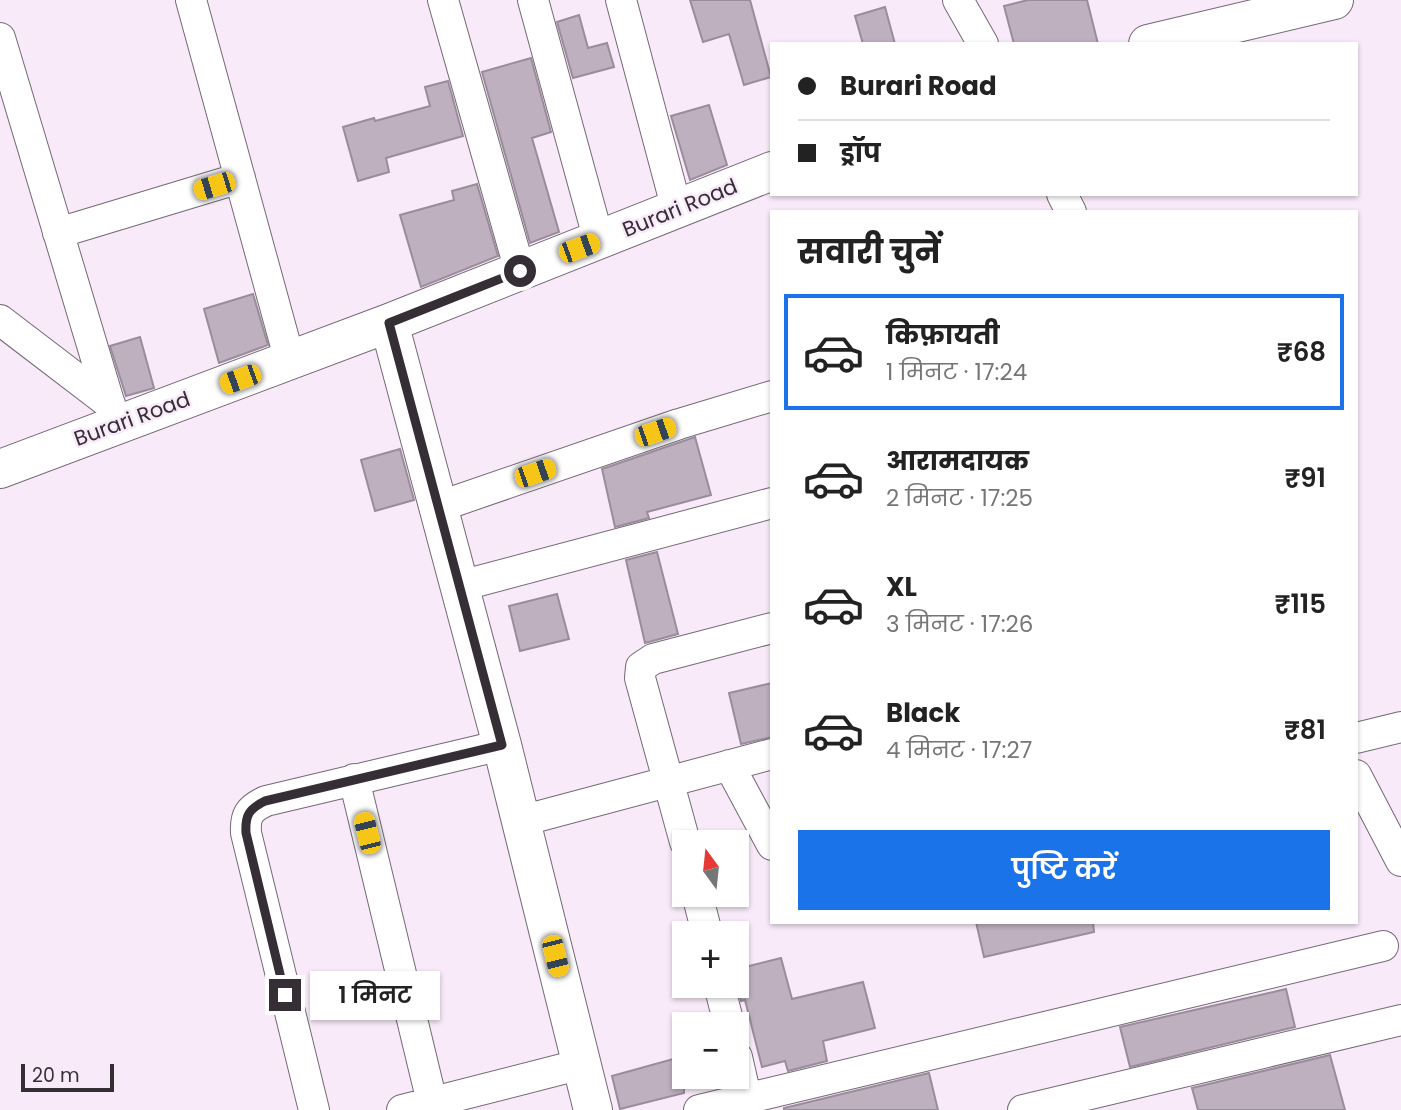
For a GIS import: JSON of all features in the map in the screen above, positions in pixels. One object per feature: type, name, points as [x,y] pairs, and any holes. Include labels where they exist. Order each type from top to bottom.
[{"type":"main road","points":[[1156,42],[1334,0]]},
{"type":"main road","name":"Burari Road","points":[[0,469],[113,414],[290,361],[770,172]]},
{"type":"main road","points":[[389,323],[502,745],[593,1110]]},
{"type":"street","points":[[191,0],[290,361]]},
{"type":"street","points":[[443,0],[520,271]]},
{"type":"street","points":[[533,0],[599,241]]},
{"type":"street","points":[[621,0],[677,210]]},
{"type":"street","points":[[958,0],[982,42]]},
{"type":"street","points":[[0,38],[113,414]]},
{"type":"street","points":[[58,233],[240,178]]},
{"type":"street","points":[[0,320],[113,414]]},
{"type":"street","points":[[438,507],[679,424],[770,397]]},
{"type":"street","points":[[460,586],[770,504]]},
{"type":"street","points":[[682,830],[640,678],[641,667],[653,659],[770,629]]},
{"type":"street","points":[[1358,738],[1401,727]]},
{"type":"street","points":[[314,1110],[249,847],[245,818],[252,807],[265,801],[502,745]]},
{"type":"street","points":[[521,821],[770,755]]},
{"type":"street","points":[[729,765],[770,841]]},
{"type":"street","points":[[354,779],[432,1102]]},
{"type":"street","points":[[1358,779],[1401,861]]},
{"type":"street","points":[[698,1110],[748,1104],[1383,946]]},
{"type":"street","points":[[1023,1110],[1401,1020]]},
{"type":"street","points":[[402,1110],[582,1064]]},
{"type":"building","points":[[690,0],[750,0],[770,77],[744,85],[729,34],[703,42]]},
{"type":"building","points":[[1028,0],[1087,0],[1098,42],[1013,42],[1004,6]]},
{"type":"building","points":[[885,7],[894,42],[862,42],[855,16]]},
{"type":"building","points":[[579,15],[588,48],[607,43],[614,67],[573,78],[557,22]]},
{"type":"building","points":[[531,58],[551,132],[532,138],[559,232],[530,243],[482,72]]},
{"type":"building","points":[[448,81],[463,136],[386,158],[389,172],[358,181],[343,127],[430,106],[425,87]]},
{"type":"building","points":[[709,105],[727,165],[690,180],[671,116]]},
{"type":"building","points":[[477,184],[498,256],[421,287],[400,215],[454,200],[452,191]]},
{"type":"building","points":[[253,294],[268,345],[219,363],[204,309]]},
{"type":"building","points":[[140,337],[154,388],[126,396],[110,346]]},
{"type":"building","points":[[695,437],[711,495],[647,512],[649,518],[615,527],[602,469]]},
{"type":"building","points":[[400,449],[414,500],[375,511],[361,460]]},
{"type":"building","points":[[657,552],[678,634],[645,643],[626,560]]},
{"type":"building","points":[[557,594],[569,639],[520,651],[509,606]]},
{"type":"building","points":[[770,683],[770,737],[741,744],[729,693]]},
{"type":"building","points":[[976,924],[1093,924],[1094,932],[984,957]]},
{"type":"building","points":[[781,958],[792,999],[863,982],[875,1028],[823,1041],[827,1061],[788,1071],[785,1061],[762,1067],[749,1012],[745,1000],[741,1001],[740,998],[749,998],[749,966]]},
{"type":"building","points":[[1286,989],[1295,1027],[1130,1067],[1120,1027]]},
{"type":"building","points":[[1330,1055],[1345,1110],[1198,1110],[1192,1088]]},
{"type":"building","points":[[672,1059],[672,1089],[684,1089],[684,1093],[620,1109],[612,1076]]},
{"type":"building","points":[[929,1073],[938,1110],[784,1110],[784,1108]]},
{"type":"route","points":[[285,995],[246,833],[245,818],[252,807],[265,801],[502,745],[389,323],[520,271]]}]
